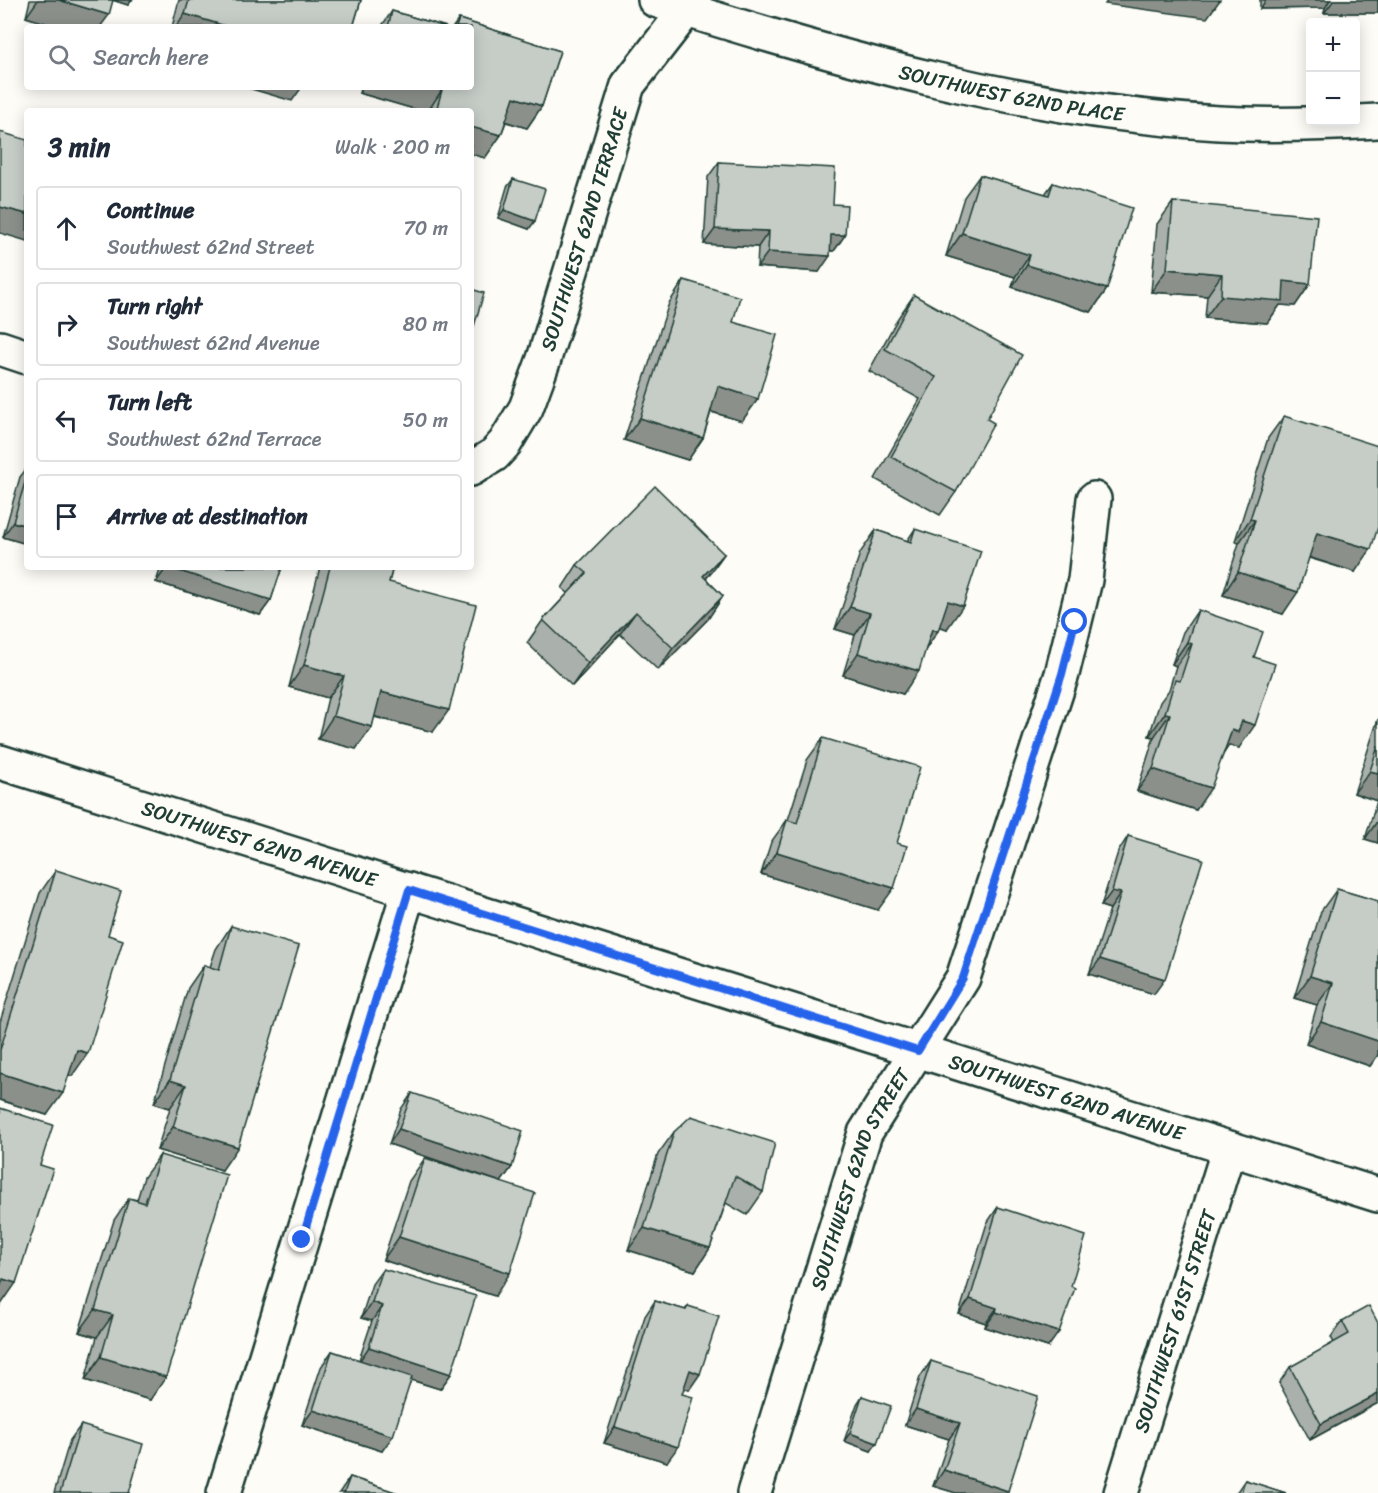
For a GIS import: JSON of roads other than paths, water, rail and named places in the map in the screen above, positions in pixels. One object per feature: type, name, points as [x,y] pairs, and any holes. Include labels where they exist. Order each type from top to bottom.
[{"type":"street","name":"SOUTHWEST 62ND PLACE","points":[[655,0],[690,5],[862,61],[991,91],[1060,104],[1219,123],[1378,121]]},
{"type":"street","name":"SOUTHWEST 62ND TERRACE","points":[[476,466],[494,455],[515,428],[534,386],[628,85],[690,5]]},
{"type":"street","points":[[0,348],[24,356]]},
{"type":"street","name":"SOUTHWEST 62ND STREET","points":[[754,1493],[865,1133],[963,978],[1055,696],[1086,580],[1094,499]]},
{"type":"street","name":"SOUTHWEST 62ND AVENUE","points":[[0,762],[1378,1195]]},
{"type":"street","points":[[224,1493],[409,890]]},
{"type":"street","name":"SOUTHWEST 61ST STREET","points":[[1121,1493],[1229,1148]]}]
